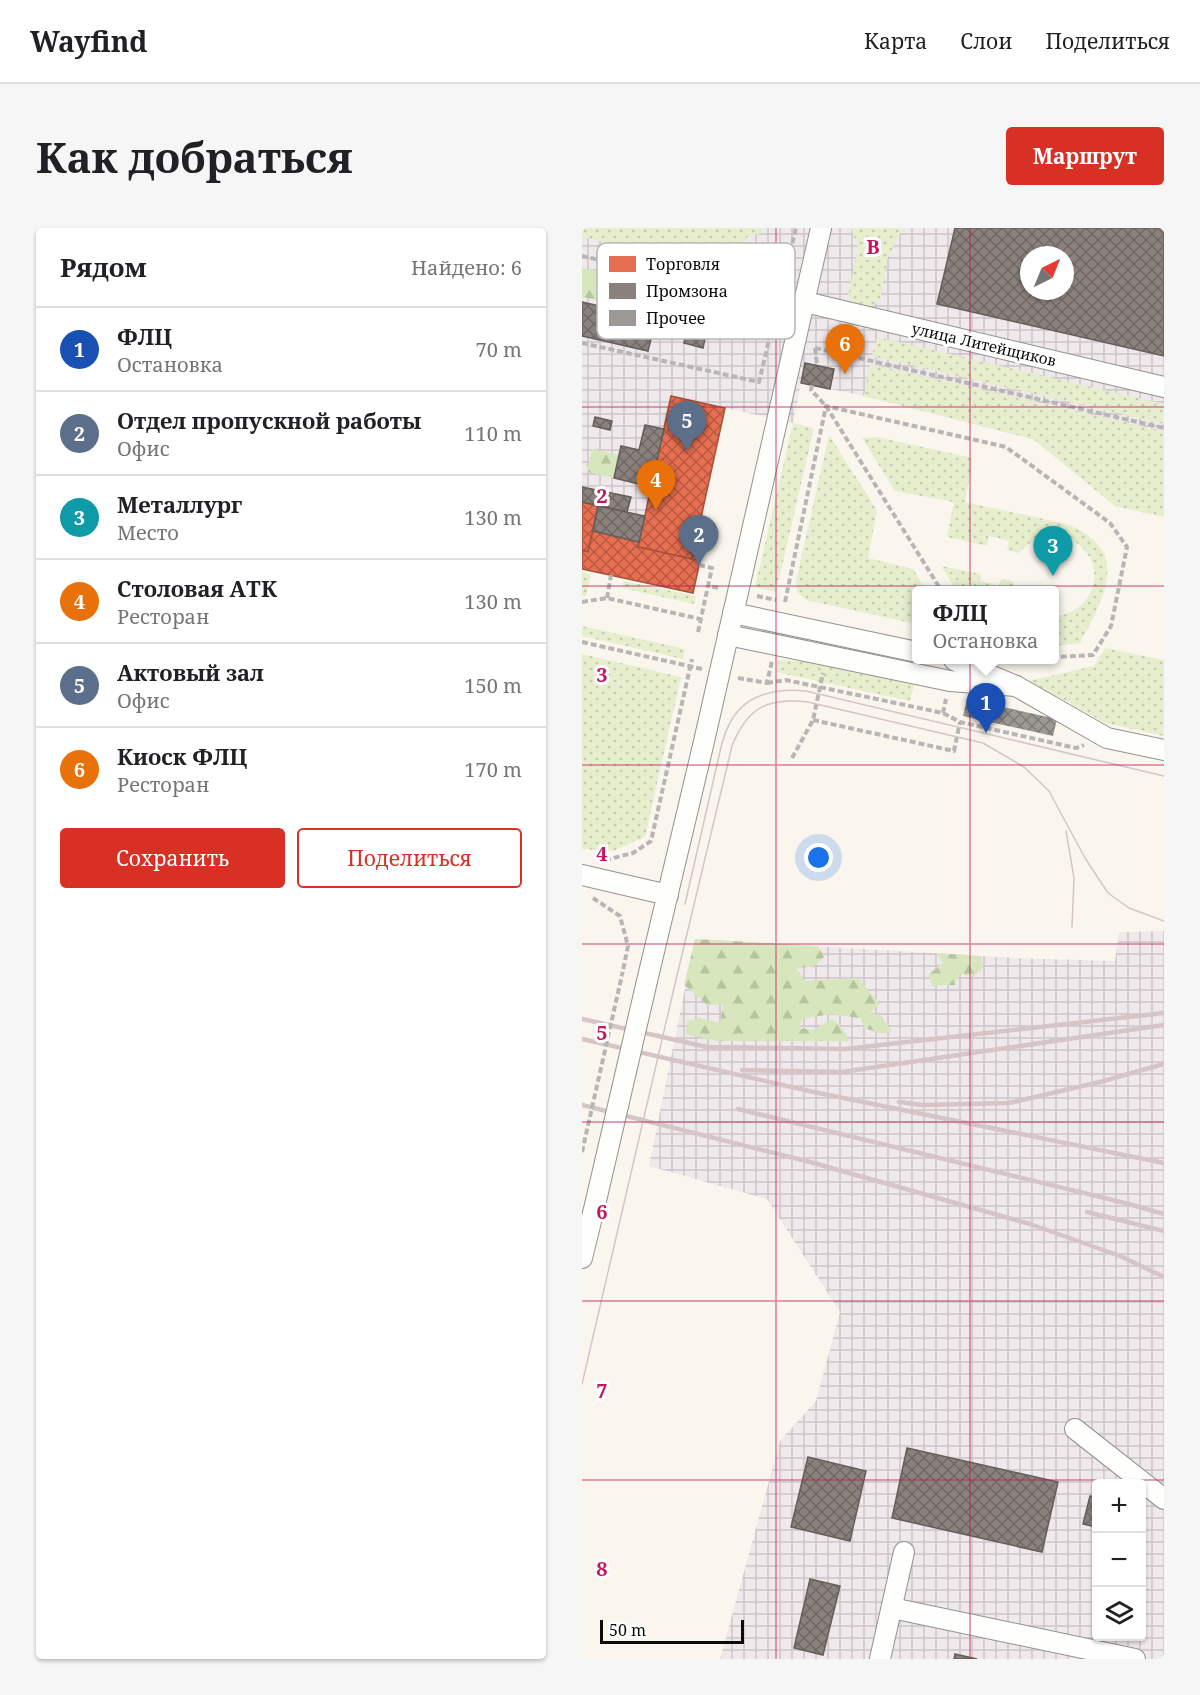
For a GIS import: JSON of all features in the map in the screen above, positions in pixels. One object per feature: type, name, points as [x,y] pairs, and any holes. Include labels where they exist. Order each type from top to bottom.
[{"type":"street","points":[[582,1258],[821,228]]},
{"type":"street","name":"улица Литейщиков","points":[[805,302],[1164,387]]},
{"type":"street","points":[[733,613],[912,651]]},
{"type":"street","points":[[728,635],[950,681],[1016,686]]},
{"type":"street","points":[[964,664],[1016,686],[1107,738],[1164,750]]},
{"type":"street","points":[[584,884],[668,895]]},
{"type":"street","points":[[1075,1429],[1164,1499]]},
{"type":"street","points":[[880,1659],[904,1552]]},
{"type":"street","points":[[892,1608],[1135,1659]]},
{"type":"path","points":[[792,243],[796,228]]},
{"type":"path","points":[[582,256],[597,259]]},
{"type":"path","points":[[582,343],[759,382],[769,339]]},
{"type":"path","points":[[817,341],[815,348],[817,365]]},
{"type":"path","points":[[815,348],[1164,428]]},
{"type":"path","points":[[812,385],[811,390],[826,406],[938,586]]},
{"type":"path","points":[[785,602],[826,406]]},
{"type":"path","points":[[826,406],[1006,447],[1110,523],[1127,547],[1111,626],[1093,655],[1059,657]]},
{"type":"path","points":[[698,632],[712,568],[699,565]]},
{"type":"path","points":[[607,598],[611,575]]},
{"type":"path","points":[[708,586],[721,589]]},
{"type":"path","points":[[582,602],[607,598],[700,619]]},
{"type":"path","points":[[582,642],[703,670]]},
{"type":"path","points":[[601,860],[633,853],[651,841],[692,659]]},
{"type":"path","points":[[767,683],[772,659]]},
{"type":"path","points":[[792,758],[813,720],[825,667]]},
{"type":"path","points":[[734,677],[767,683],[786,680],[820,686],[943,713],[960,722],[1076,748],[1107,738]]},
{"type":"path","points":[[943,713],[948,693]]},
{"type":"path","points":[[813,720],[954,751],[960,722]]},
{"type":"path","points":[[582,1152],[628,946],[620,916],[584,884]]},
{"type":"shaded area","points":[[582,228],[1164,228],[1164,466],[1033,439],[864,396],[801,383],[793,423],[725,408],[696,541],[704,543],[693,593],[582,569]]},
{"type":"shaded area","points":[[1164,931],[1164,1659],[720,1659],[780,1441],[816,1401],[840,1312],[767,1199],[649,1166],[695,939],[1017,958],[1115,961],[1119,932]]},
{"type":"green space","points":[[582,228],[763,228],[762,233],[747,237],[746,243],[608,243],[582,237]]},
{"type":"green space","points":[[851,228],[903,228],[888,257],[880,300],[873,306],[862,306],[851,302],[848,296],[858,248]]},
{"type":"green space","points":[[582,268],[597,271],[597,300],[582,297]]},
{"type":"green space","points":[[877,337],[1164,404],[1164,424],[872,356]]},
{"type":"green space","points":[[870,364],[1164,431],[1164,517],[1115,506],[1033,439],[864,396]]},
{"type":"green space","points":[[793,423],[814,428],[776,592],[755,587]]},
{"type":"green space","points":[[829,435],[877,510],[868,558],[913,569],[924,586],[912,586],[912,623],[806,600],[797,592],[796,581]]},
{"type":"green space","points":[[877,437],[973,458],[965,502],[1066,524],[1087,534],[1100,547],[1106,561],[1107,576],[1104,592],[1080,643],[1059,646],[1059,615],[1078,608],[1093,587],[1094,571],[1089,557],[1080,545],[1066,538],[1051,535],[1035,540],[1019,553],[1007,550],[1009,541],[989,536],[987,546],[947,537],[954,502],[895,491],[862,438]]},
{"type":"green space","points":[[592,449],[619,455],[614,478],[587,472]]},
{"type":"green space","points":[[941,566],[981,574],[980,581],[999,586],[954,586]]},
{"type":"green space","points":[[582,572],[591,574],[586,596],[582,595]]},
{"type":"green space","points":[[1001,579],[1013,581],[1014,586],[999,586]]},
{"type":"green space","points":[[624,581],[696,596],[694,604],[622,588]]},
{"type":"green space","points":[[582,626],[685,649],[683,659],[582,636]]},
{"type":"green space","points":[[1105,648],[1164,660],[1164,736],[1105,723],[1063,699],[1027,685],[1028,681],[1094,666]]},
{"type":"green space","points":[[582,654],[681,677],[645,837],[613,851],[582,849]]},
{"type":"green space","points":[[778,660],[813,662],[914,685],[910,701],[776,672]]},
{"type":"green space","points":[[695,939],[818,946],[824,957],[816,965],[797,969],[805,981],[858,978],[880,1004],[870,1013],[880,1015],[892,1031],[882,1034],[864,1028],[861,1018],[831,1014],[802,1019],[799,1028],[813,1030],[832,1019],[843,1029],[849,1041],[717,1041],[686,1034],[687,1021],[700,1018],[720,1023],[723,1005],[707,1005],[684,985]]},
{"type":"green space","points":[[936,953],[981,956],[983,968],[974,976],[958,974],[955,985],[932,986],[929,974],[943,963]]},
{"type":"building: Торговля","points":[[671,396],[725,408],[692,559],[638,547]]},
{"type":"building: Торговля","points":[[582,502],[598,506],[588,552],[582,550]]},
{"type":"building: Торговля","points":[[593,531],[639,542],[638,547],[692,559],[695,541],[704,543],[693,593],[582,569],[582,550],[588,552]]},
{"type":"building: Промзона","points":[[955,228],[1164,228],[1164,356],[937,304]]},
{"type":"building: Промзона","points":[[582,302],[597,305],[597,339],[651,339],[648,351],[582,336]]},
{"type":"building: Промзона","points":[[685,339],[705,339],[703,348],[684,343]]},
{"type":"building: Промзона","points":[[805,363],[834,369],[830,389],[801,383]]},
{"type":"building: Промзона","points":[[595,417],[612,421],[610,430],[593,426]]},
{"type":"building: Промзона","points":[[645,425],[664,429],[651,487],[614,478],[621,446],[639,450]]},
{"type":"building: Промзона","points":[[582,487],[631,497],[627,512],[582,502]]},
{"type":"building: Промзона","points":[[598,506],[645,516],[639,542],[593,531]]},
{"type":"building: Промзона","points":[[907,1448],[1058,1482],[1042,1552],[892,1518]]},
{"type":"building: Промзона","points":[[808,1457],[866,1471],[850,1541],[791,1527]]},
{"type":"building: Промзона","points":[[1090,1496],[1092,1496],[1092,1526],[1083,1524]]},
{"type":"building: Промзона","points":[[810,1579],[840,1586],[823,1655],[794,1648]]},
{"type":"building: Промзона","points":[[955,1654],[977,1659],[954,1659]]},
{"type":"building: Прочее","points":[[967,699],[1057,719],[1053,736],[963,716]]},
{"type":"tram line","points":[[685,904],[726,731],[743,706],[772,692],[806,691],[1164,776]]},
{"type":"tram line","points":[[582,1384],[732,746],[744,722],[752,714],[760,708],[781,701],[808,702],[983,743],[1024,767],[1049,791],[1085,858],[1108,893],[1129,908],[1164,921]]},
{"type":"tram line","points":[[1066,831],[1074,878],[1072,927]]},
{"type":"railway","points":[[582,1019],[707,1047],[845,1049],[1164,1013]]},
{"type":"railway","points":[[742,1070],[842,1072],[1164,1025]]},
{"type":"railway","points":[[582,1039],[809,1091],[1164,1163]]},
{"type":"railway","points":[[899,1102],[923,1105],[1009,1103],[1100,1082],[1164,1064]]},
{"type":"railway","points":[[582,1105],[810,1162],[1030,1224],[1120,1256],[1164,1277]]},
{"type":"railway","points":[[738,1109],[1164,1214]]},
{"type":"railway","points":[[1087,1212],[1164,1231]]},
{"type":"place","name":"Киоск ФЛЦ","points":[[845,374]]},
{"type":"place","name":"Актовый зал","points":[[687,451]]},
{"type":"place","name":"Столовая АТК","points":[[656,510]]},
{"type":"place","name":"Отдел пропускной работы","points":[[699,565]]},
{"type":"place","name":"Металлург","points":[[1053,576]]},
{"type":"place","name":"ФЛЦ","points":[[986,733]]}]
